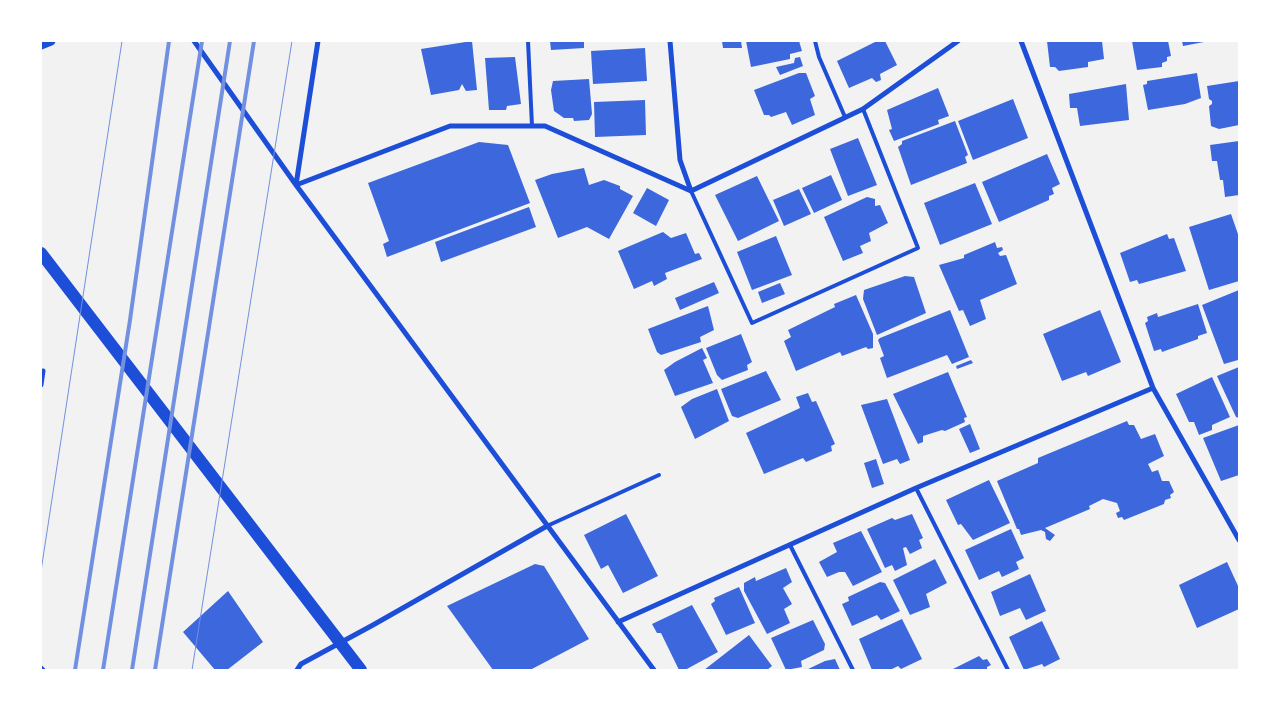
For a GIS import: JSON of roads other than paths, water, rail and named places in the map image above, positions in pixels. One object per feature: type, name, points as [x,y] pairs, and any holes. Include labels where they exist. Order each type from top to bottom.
[{"type":"main road","points":[[41,253],[361,670]]},
{"type":"street","points":[[41,45],[51,41]]},
{"type":"street","points":[[194,41],[296,185],[654,670]]},
{"type":"street","points":[[296,185],[318,41]]},
{"type":"street","points":[[670,41],[680,160],[691,191]]},
{"type":"street","points":[[296,185],[450,126],[545,126],[691,191],[863,109],[958,41]]},
{"type":"street","points":[[1021,41],[1153,388],[1239,540]]},
{"type":"street","points":[[41,385],[44,371]]},
{"type":"street","points":[[618,622],[916,488],[1153,388]]},
{"type":"street","points":[[297,670],[301,664],[340,644],[547,526]]},
{"type":"lane","points":[[528,41],[532,126]]},
{"type":"lane","points":[[815,41],[819,57],[846,117]]},
{"type":"lane","points":[[691,191],[752,323],[918,248],[863,109]]},
{"type":"lane","points":[[547,526],[658,475]]},
{"type":"lane","points":[[916,488],[1008,670]]},
{"type":"lane","points":[[790,545],[853,670]]},
{"type":"tram line","points":[[41,571],[122,41]]},
{"type":"tram line","points":[[192,670],[292,41]]},
{"type":"railway","points":[[75,670],[130,320],[169,41]]},
{"type":"railway","points":[[103,670],[202,41]]},
{"type":"railway","points":[[132,670],[230,41]]},
{"type":"railway","points":[[155,670],[254,41]]}]
